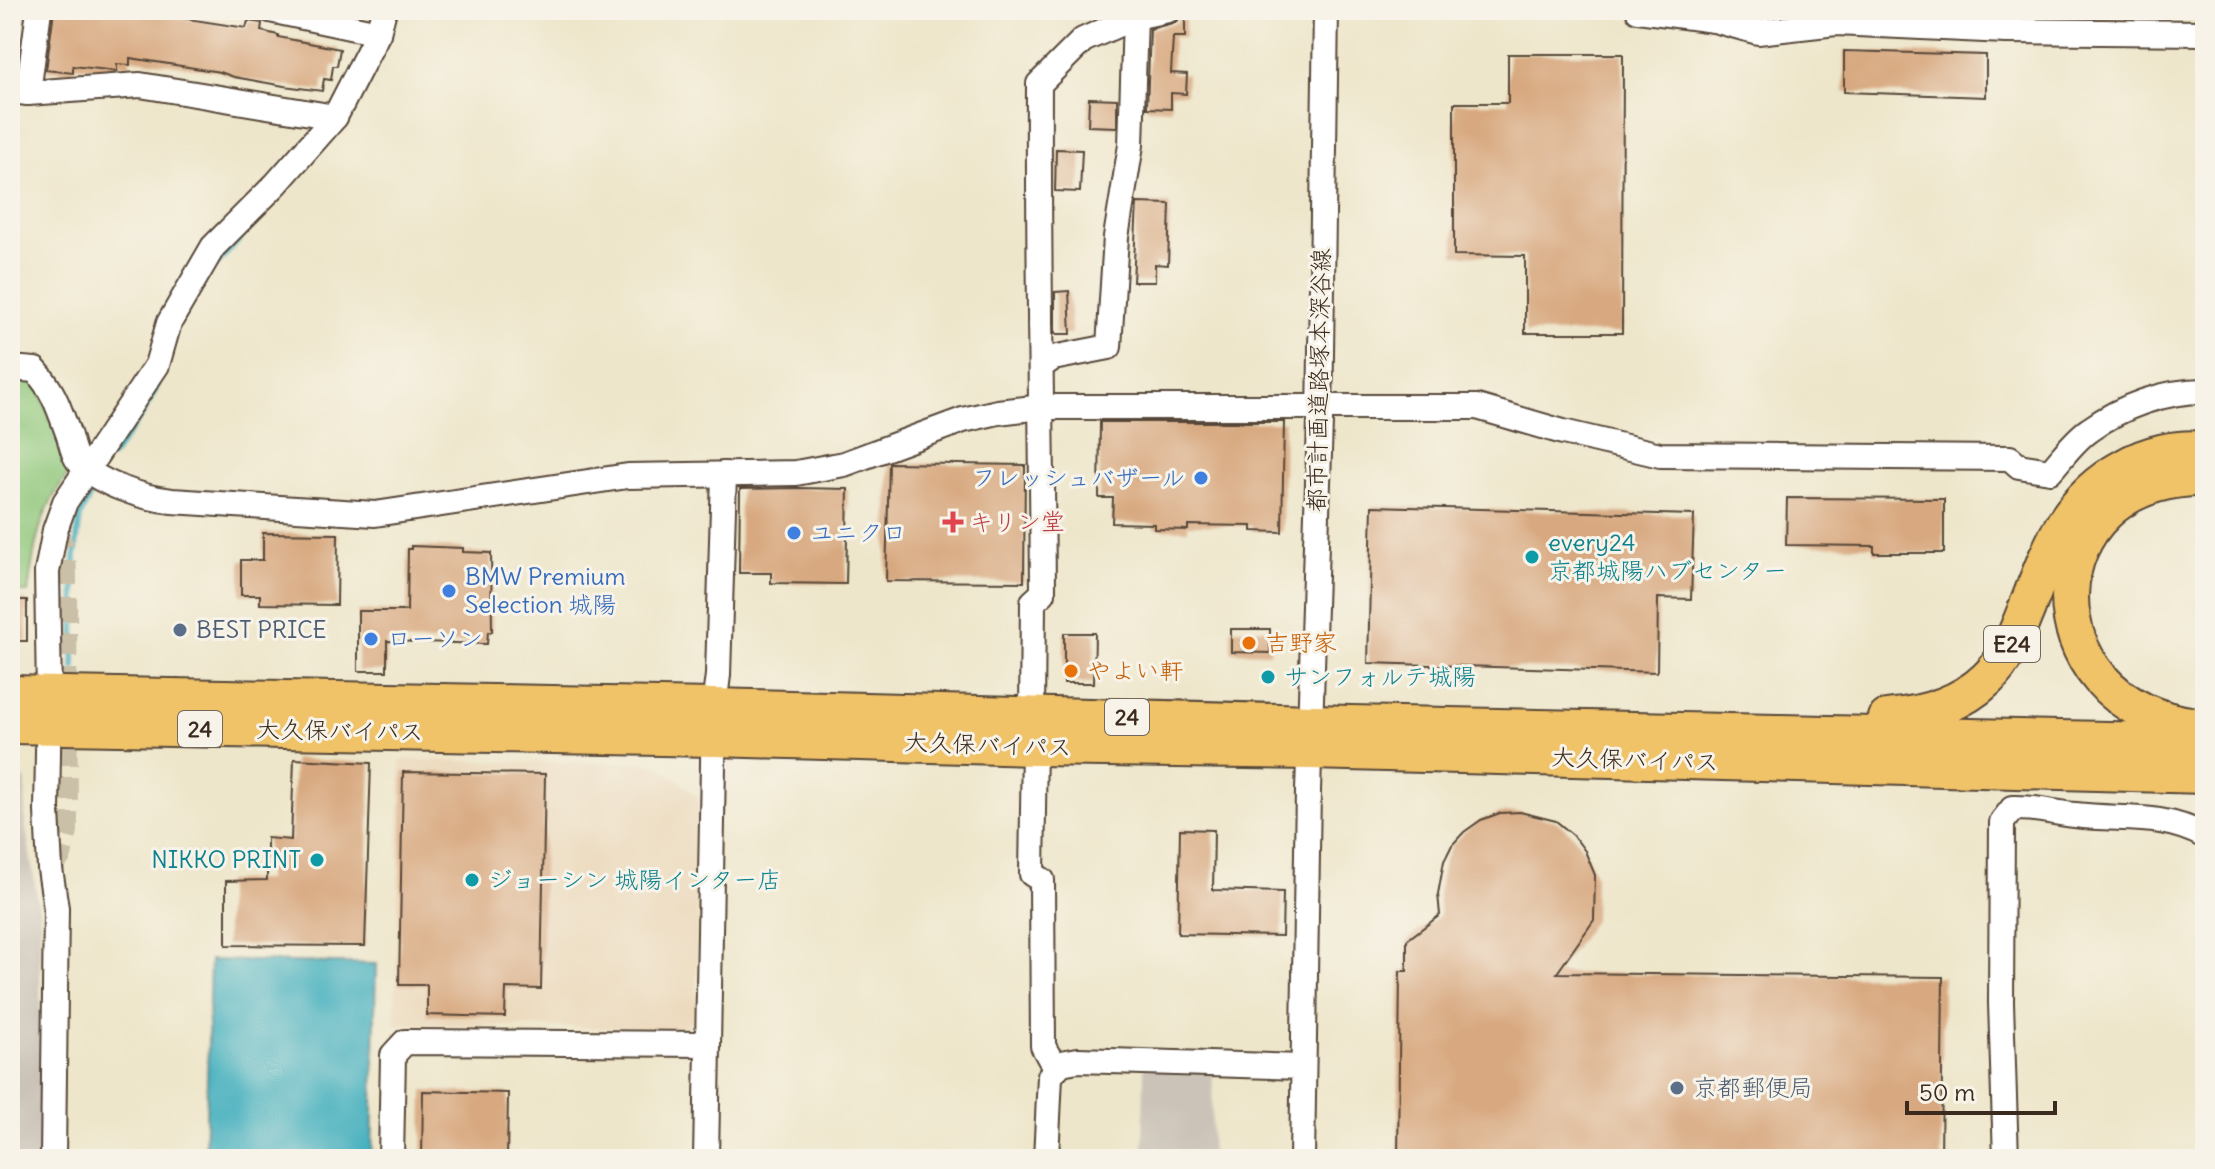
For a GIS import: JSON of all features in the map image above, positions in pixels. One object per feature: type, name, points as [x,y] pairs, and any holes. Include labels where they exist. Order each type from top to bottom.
[{"type":"highway","name":"E24","points":[[1742,731],[1910,716],[1952,703],[1970,693],[1987,679],[2014,642],[2059,531],[2088,491],[2105,478],[2148,457],[2172,450],[2205,450]]},
{"type":"highway","points":[[2205,478],[2160,482],[2132,494],[2106,512],[2082,546],[2070,588],[2074,633],[2094,673],[2107,687],[2145,713],[2167,721],[2205,727]]},
{"type":"highway","name":"大久保バイパス","points":[[10,694],[48,710],[1312,737],[2025,771],[2205,775]]},
{"type":"highway","name":"大久保バイパス","points":[[10,725],[48,710]]},
{"type":"highway","name":"大久保バイパス","points":[[1312,737],[1742,731],[2205,742]]},
{"type":"highway","points":[[2025,771],[2158,786],[2205,799]]},
{"type":"street","points":[[39,10],[19,92],[140,85],[335,117]]},
{"type":"street","points":[[53,1159],[56,908],[48,825],[47,572],[55,530],[65,502],[157,365],[169,323],[213,247],[276,184],[335,117],[381,21],[270,10]]},
{"type":"street","points":[[1055,1068],[1043,1046],[1042,880],[1032,874],[1038,732],[1033,602],[1043,593],[1038,282],[1039,84],[1083,40],[1135,17],[1168,10]]},
{"type":"street","name":"都市計画道路塚本深谷線","points":[[1302,1159],[1326,10]]},
{"type":"street","points":[[1638,10],[1714,20],[1758,32],[1836,23],[2006,21],[2205,33]]},
{"type":"street","points":[[1041,366],[1053,358],[1109,347],[1116,237],[1131,145],[1135,17]]},
{"type":"street","points":[[10,368],[35,370],[51,387],[77,459],[130,493],[147,499],[375,514],[628,476],[796,473],[844,464],[963,420],[1042,407],[1477,407],[1660,455],[2010,458],[2019,466],[2050,471],[2087,431],[2132,405],[2183,391],[2205,391]]},
{"type":"street","points":[[706,1159],[714,722],[724,474]]},
{"type":"street","points":[[2006,1159],[2001,1003],[2002,822],[2013,808],[2034,807],[2075,815],[2151,818],[2205,836]]},
{"type":"street","points":[[391,1159],[393,1055],[405,1042],[707,1044]]},
{"type":"street","points":[[1046,1159],[1050,1076],[1055,1068],[1068,1061],[1303,1067]]},
{"type":"shaded area","points":[[1712,10],[1967,10],[1955,20],[1754,19]]},
{"type":"shaded area","points":[[2014,10],[2205,10],[2205,17],[2015,18]]},
{"type":"shaded area","points":[[10,759],[26,781],[25,823],[40,916],[40,1159],[10,1159]]},
{"type":"shaded area","points":[[400,760],[658,764],[699,798],[696,1018],[682,1029],[395,1024]]},
{"type":"shaded area","points":[[1144,1067],[1213,1068],[1211,1159],[1143,1159]]},
{"type":"green space","points":[[10,371],[36,380],[70,472],[44,515],[28,592],[10,592]]},
{"type":"water","points":[[210,960],[376,964],[372,1159],[205,1159]]},
{"type":"building","points":[[54,10],[163,10],[162,15],[246,28],[248,21],[262,23],[261,31],[278,37],[340,49],[331,80],[324,79],[322,91],[130,58],[130,65],[117,64],[117,71],[73,66],[73,73],[46,70]]},
{"type":"building","points":[[1183,11],[1185,37],[1173,37],[1171,73],[1187,74],[1186,94],[1171,93],[1171,109],[1147,108],[1150,29],[1177,22]]},
{"type":"building","points":[[1844,51],[1986,55],[1986,97],[1844,92]]},
{"type":"building","points":[[1508,54],[1623,54],[1622,333],[1525,333],[1525,256],[1454,255],[1454,103],[1508,103]]},
{"type":"building","points":[[1089,98],[1117,99],[1117,127],[1088,126]]},
{"type":"building","points":[[1056,149],[1082,150],[1080,192],[1055,191]]},
{"type":"building","points":[[1137,203],[1170,204],[1168,265],[1155,264],[1155,282],[1133,282]]},
{"type":"building","points":[[1069,291],[1071,334],[1055,334],[1055,292]]},
{"type":"building","points":[[1100,422],[1284,422],[1282,532],[1252,531],[1252,526],[1188,525],[1188,530],[1154,529],[1154,524],[1112,523],[1113,498],[1099,498]]},
{"type":"building","points":[[889,463],[1025,465],[1024,582],[886,581]]},
{"type":"building","points":[[740,489],[848,489],[846,584],[771,583],[771,573],[739,573]]},
{"type":"building","points":[[1787,498],[1944,499],[1944,553],[1874,553],[1874,546],[1786,545]]},
{"type":"building","name":"every24 京都城陽ハブセンター","points":[[1372,506],[1694,515],[1691,599],[1658,598],[1657,672],[1368,663]]},
{"type":"building","points":[[263,533],[338,534],[337,605],[260,604],[260,595],[241,595],[241,560],[263,560]]},
{"type":"building","name":"BMW Premium Selection 城陽","points":[[411,546],[463,548],[463,552],[491,553],[492,632],[488,632],[487,644],[387,641],[387,671],[358,671],[358,611],[407,611],[408,549]]},
{"type":"building","points":[[10,600],[27,600],[27,641],[10,641]]},
{"type":"building","points":[[1231,629],[1270,629],[1270,653],[1231,652]]},
{"type":"building","points":[[1064,633],[1095,633],[1094,683],[1064,683]]},
{"type":"building","name":"NIKKO PRINT","points":[[294,759],[371,763],[365,946],[226,945],[226,881],[267,880],[267,838],[291,840]]},
{"type":"building","name":"ジョーシン 城陽インター店","points":[[403,772],[545,774],[541,989],[506,988],[505,1017],[427,1015],[427,985],[399,985]]},
{"type":"building","name":"京都郵便局","points":[[1520,812],[1556,821],[1573,835],[1585,851],[1595,875],[1594,920],[1557,973],[1943,977],[1941,1159],[1398,1159],[1400,971],[1407,971],[1407,940],[1440,915],[1438,894],[1444,861],[1452,845],[1481,820],[1500,813]]},
{"type":"building","points":[[1180,829],[1214,830],[1213,890],[1283,892],[1282,936],[1178,934]]},
{"type":"building","points":[[423,1091],[508,1093],[507,1159],[422,1159]]},
{"type":"waterway","points":[[215,266],[256,221]]},
{"type":"waterway","points":[[112,456],[144,411],[157,386]]},
{"type":"waterway","points":[[74,668],[75,555],[80,516],[95,485]]},
{"type":"tunnel","points":[[50,869],[60,855],[66,831],[64,550],[55,530]]},
{"type":"place","name":"フレッシュバザール","points":[[1201,478]]},
{"type":"place","name":"キリン堂","points":[[953,522]]},
{"type":"place","name":"ユニクロ","points":[[794,533]]},
{"type":"place","name":"every24 京都城陽ハブセンター","points":[[1532,557]]},
{"type":"place","name":"BMW Premium Selection 城陽","points":[[449,591]]},
{"type":"place","name":"BEST PRICE","points":[[180,630]]},
{"type":"place","name":"ローソン","points":[[371,639]]},
{"type":"place","name":"吉野家","points":[[1249,643]]},
{"type":"place","name":"やよい軒","points":[[1071,671]]},
{"type":"place","name":"サンフォルテ城陽","points":[[1268,677]]},
{"type":"place","name":"NIKKO PRINT","points":[[317,860]]},
{"type":"place","name":"ジョーシン 城陽インター店","points":[[472,880]]},
{"type":"place","name":"京都郵便局","points":[[1677,1088]]}]
